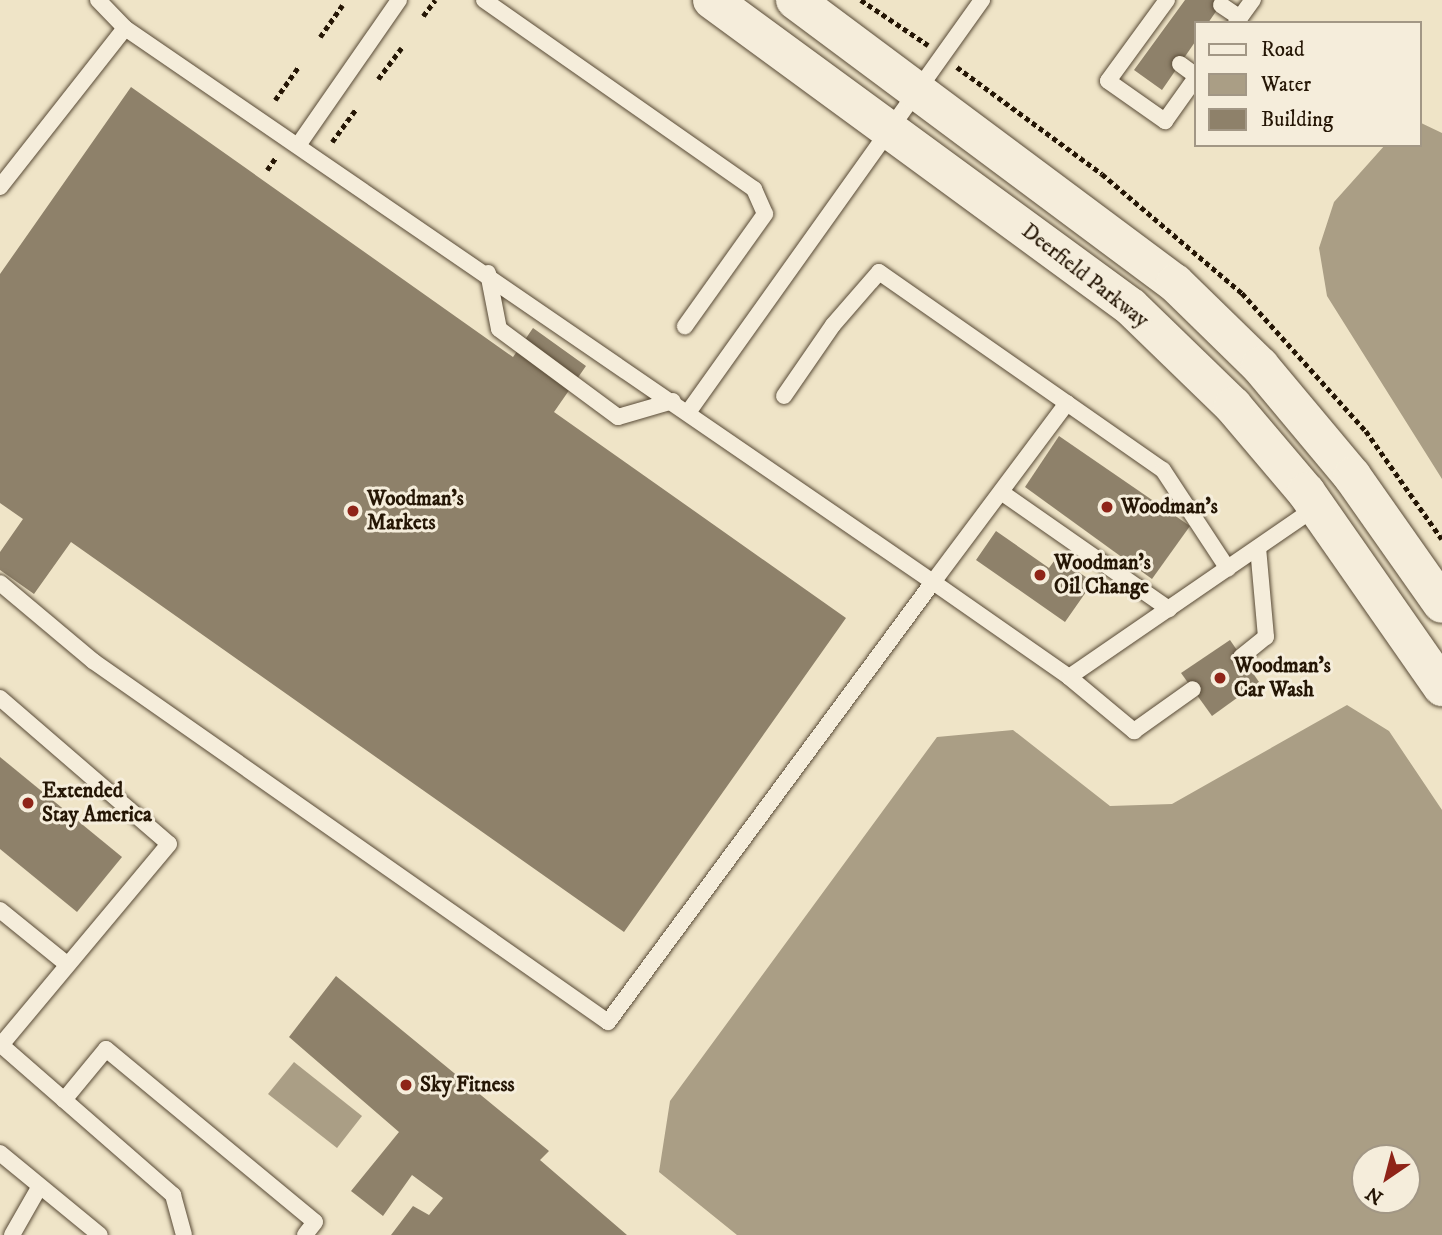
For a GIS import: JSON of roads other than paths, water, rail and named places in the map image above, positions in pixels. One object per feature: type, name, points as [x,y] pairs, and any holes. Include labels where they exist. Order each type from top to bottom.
[{"type":"main road","name":"Deerfield Parkway","points":[[712,0],[1131,307],[1233,407],[1316,507],[1442,687]]},
{"type":"main road","points":[[795,0],[1175,283],[1260,366],[1352,475],[1442,604]]},
{"type":"lane","points":[[98,0],[125,27],[689,411],[1069,677],[1134,731],[1193,690]]},
{"type":"lane","points":[[299,144],[399,0]]},
{"type":"lane","points":[[484,0],[754,189],[765,214],[685,326]]},
{"type":"lane","points":[[689,411],[982,0]]},
{"type":"lane","points":[[1221,5],[1238,20],[1253,0]]},
{"type":"lane","points":[[1168,7],[1140,36],[1108,81],[1165,121],[1194,78]]},
{"type":"lane","points":[[0,187],[125,27]]},
{"type":"lane","points":[[1140,36],[1154,46]]},
{"type":"lane","points":[[1180,64],[1194,76]]},
{"type":"lane","points":[[784,396],[833,325],[878,272],[1163,470],[1228,569]]},
{"type":"lane","points":[[488,273],[499,329],[618,417],[673,401]]},
{"type":"lane","points":[[0,583],[93,661],[608,1022],[1067,403]]},
{"type":"lane","points":[[1001,492],[1169,609]]},
{"type":"lane","points":[[1069,677],[1316,507]]},
{"type":"lane","points":[[1241,657],[1266,638],[1258,548]]},
{"type":"lane","points":[[0,698],[169,844],[0,1045],[173,1195],[184,1235]]},
{"type":"lane","points":[[0,910],[68,965]]},
{"type":"lane","points":[[64,1100],[106,1049],[315,1222],[304,1235]]},
{"type":"lane","points":[[0,1153],[100,1235]]},
{"type":"lane","points":[[12,1235],[40,1186]]},
{"type":"water","points":[[1421,123],[1442,133],[1442,479],[1327,296],[1319,248],[1334,202],[1383,147],[1421,147]]},
{"type":"water","points":[[1347,705],[1389,731],[1442,810],[1442,1235],[737,1235],[659,1172],[670,1101],[937,737],[1013,730],[1110,806],[1172,804]]},
{"type":"water","points":[[294,1062],[362,1116],[337,1148],[268,1094]]},
{"type":"place","name":"Woodman's","points":[[1107,507]]},
{"type":"place","name":"Woodman's Markets","points":[[353,511]]},
{"type":"place","name":"Woodman's Oil Change","points":[[1040,575]]},
{"type":"place","name":"Woodman's Car Wash","points":[[1220,678]]},
{"type":"place","name":"Extended Stay America","points":[[28,803]]},
{"type":"place","name":"Sky Fitness","points":[[406,1085]]}]
